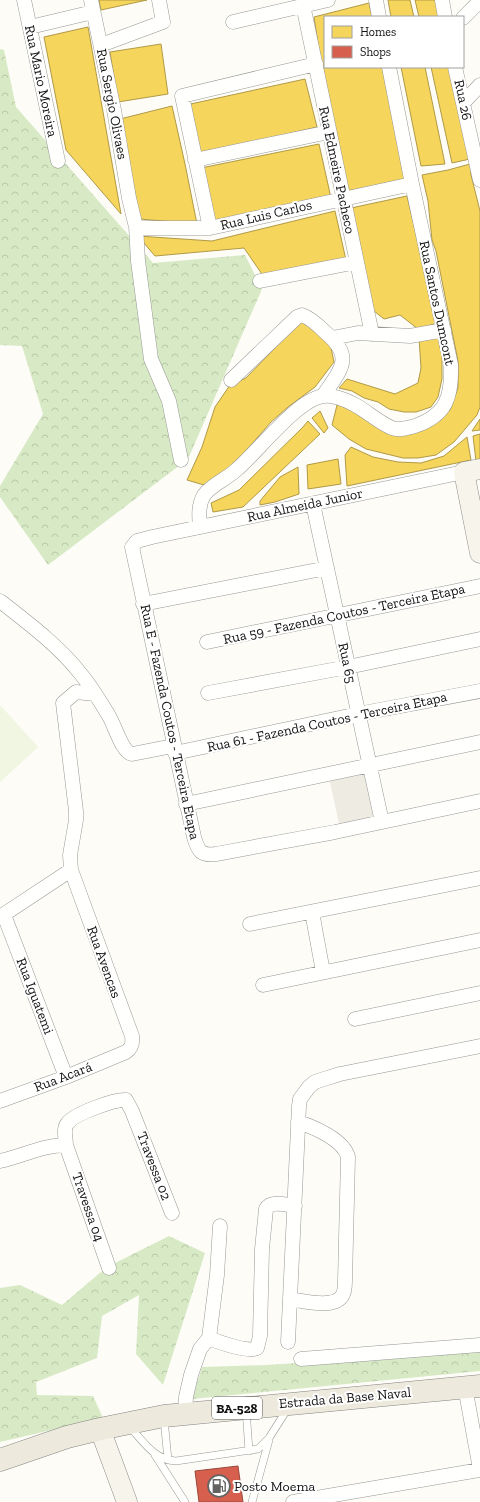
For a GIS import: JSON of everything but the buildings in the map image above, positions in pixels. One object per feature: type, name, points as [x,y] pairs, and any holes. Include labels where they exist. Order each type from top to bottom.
[{"type":"main road","points":[[472,471],[480,553]]},
{"type":"main road","name":"Estrada da Base Naval","points":[[0,1460],[100,1429],[164,1416],[472,1386]]},
{"type":"main road","points":[[100,1429],[126,1502]]},
{"type":"main road","points":[[0,1473],[38,1447]]},
{"type":"street","name":"Rua Mario Moreira","points":[[24,0],[58,162]]},
{"type":"street","points":[[101,45],[163,22],[159,0]]},
{"type":"street","points":[[233,22],[328,0]]},
{"type":"street","points":[[376,0],[379,16]]},
{"type":"street","points":[[442,0],[445,16]]},
{"type":"street","points":[[464,17],[480,1]]},
{"type":"street","name":"Rua Edmeire Pacheco","points":[[303,5],[372,334]]},
{"type":"street","points":[[30,27],[92,6]]},
{"type":"street","name":"Rua Sergio Olivaes","points":[[92,6],[114,110],[131,209],[136,226]]},
{"type":"street","points":[[210,228],[182,96],[316,64]]},
{"type":"street","name":"Rua Santos Dumcont","points":[[322,396],[329,395],[347,400],[398,430],[429,421],[440,413],[444,408],[450,389],[451,365],[412,184],[389,68]]},
{"type":"street","name":"Rua 26","points":[[455,68],[480,177]]},
{"type":"street","points":[[463,103],[480,85]]},
{"type":"street","points":[[195,160],[329,132]]},
{"type":"street","name":"Rua Luis Carlos","points":[[136,226],[145,228],[210,228],[412,184]]},
{"type":"street","points":[[136,226],[138,261],[151,359],[169,401],[181,460]]},
{"type":"street","points":[[260,281],[357,262]]},
{"type":"street","points":[[200,527],[199,511],[205,494],[235,471],[297,411],[314,398],[322,396],[342,365],[342,351],[340,346],[332,338],[304,316],[300,316],[231,380]]},
{"type":"street","points":[[332,338],[349,334],[410,336],[444,330]]},
{"type":"street","name":"Rua Almeida Junior","points":[[132,547],[135,543],[146,538],[472,471]]},
{"type":"street","name":"Rua 65","points":[[313,504],[382,822]]},
{"type":"street","name":"Rua E - Fazenda Coutos - Terceira Etapa","points":[[132,547],[186,804],[196,845],[202,853],[208,855],[382,822],[480,801]]},
{"type":"street","points":[[143,604],[327,568]]},
{"type":"street","name":"Rua 59 - Fazenda Coutos - Terceira Etapa","points":[[207,642],[480,586]]},
{"type":"street","points":[[0,601],[30,624],[74,665],[95,694]]},
{"type":"street","points":[[208,693],[348,667],[480,639]]},
{"type":"street","name":"Rua 61 - Fazenda Coutos - Terceira Etapa","points":[[95,694],[114,724],[124,747],[128,753],[132,754],[174,749],[480,691]]},
{"type":"street","name":"Rua Avencas","points":[[95,694],[76,692],[63,703],[76,811],[76,820],[70,855],[71,870],[132,1036],[133,1041],[131,1047],[126,1052]]},
{"type":"street","points":[[186,804],[480,742]]},
{"type":"street","points":[[2,916],[71,870]]},
{"type":"street","points":[[250,924],[480,878]]},
{"type":"street","points":[[312,912],[323,972]]},
{"type":"street","name":"Rua Iguatemi","points":[[2,916],[66,1077]]},
{"type":"street","points":[[263,985],[480,940]]},
{"type":"street","points":[[355,1019],[480,993]]},
{"type":"street","points":[[288,1342],[300,1099],[315,1082],[340,1074],[480,1046]]},
{"type":"street","name":"Rua Acará","points":[[0,1101],[66,1077],[126,1052]]},
{"type":"street","name":"Travessa 02","points":[[66,1145],[65,1126],[67,1123],[80,1115],[122,1099],[126,1100],[172,1213]]},
{"type":"street","points":[[290,1299],[328,1304],[335,1302],[343,1295],[345,1281],[347,1152],[343,1146],[334,1140],[298,1122]]},
{"type":"street","points":[[0,1161],[55,1145],[66,1145]]},
{"type":"street","name":"Travessa 04","points":[[66,1145],[109,1268]]},
{"type":"street","points":[[209,1338],[246,1349],[254,1350],[257,1348],[260,1336],[262,1249],[266,1209],[272,1204],[295,1206]]},
{"type":"street","points":[[185,1413],[186,1397],[200,1349],[209,1338],[217,1275],[220,1226]]},
{"type":"street","points":[[301,1359],[480,1345]]},
{"type":"street","points":[[293,1502],[480,1470],[472,1386]]},
{"type":"lane","points":[[154,1453],[168,1460],[176,1461],[258,1449],[269,1438],[292,1403]]},
{"type":"lane","points":[[246,1407],[249,1451]]},
{"type":"lane","points":[[164,1416],[168,1460]]},
{"type":"lane","points":[[126,1423],[154,1453],[185,1502]]},
{"type":"lane","points":[[252,1502],[269,1438]]},
{"type":"green space","points":[[0,49],[4,50],[16,107],[153,263],[245,255],[262,289],[188,459],[48,565],[0,497],[0,486],[43,414],[22,346],[0,345]]},
{"type":"green space","points":[[0,705],[38,747],[0,782]]},
{"type":"green space","points":[[169,1236],[205,1253],[163,1385],[136,1354],[139,1295],[102,1316],[97,1358],[36,1382],[37,1395],[93,1396],[103,1418],[0,1442],[0,1288],[20,1285],[62,1305],[107,1267]]},
{"type":"green space","points":[[480,1351],[480,1371],[192,1399],[202,1367],[267,1365]]},
{"type":"shaded area","points":[[369,770],[379,818],[340,828],[329,778]]},
{"type":"place","name":"Posto Moema","points":[[219,1486]]}]
